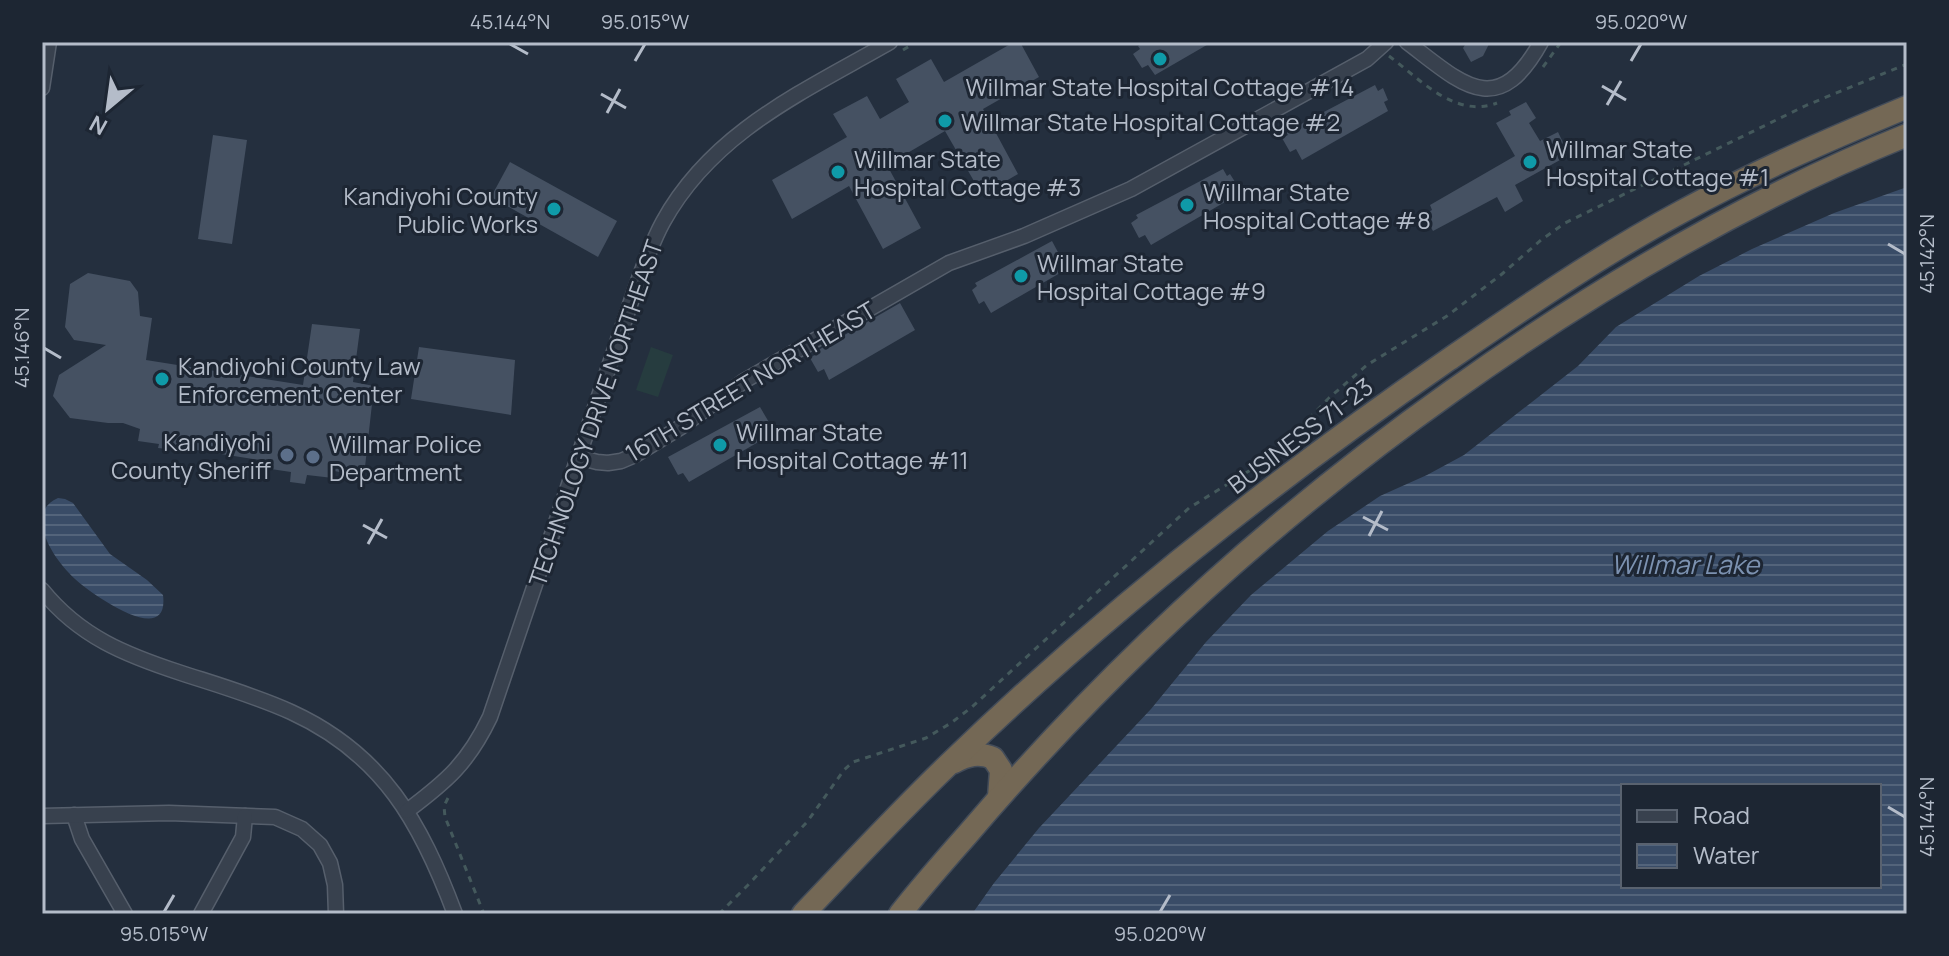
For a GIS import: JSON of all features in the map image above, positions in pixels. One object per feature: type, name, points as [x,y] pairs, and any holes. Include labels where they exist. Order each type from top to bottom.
[{"type":"highway","name":"BUSINESS 71-23","points":[[803,914],[946,767],[1081,644],[1297,467],[1561,282],[1681,212],[1774,165],[1907,107]]},
{"type":"highway","points":[[900,914],[1032,759],[1143,645],[1203,589],[1344,470],[1512,347],[1579,304],[1709,227],[1792,185],[1907,135]]},
{"type":"highway","points":[[946,767],[969,755],[982,754],[993,758],[1001,770],[999,797]]},
{"type":"highway","points":[[825,914],[870,851],[910,803]]},
{"type":"street","points":[[42,88],[49,42]]},
{"type":"street","name":"16TH STREET NORTHEAST","points":[[578,457],[608,463],[635,455],[681,427],[744,381],[949,263],[1024,236],[1153,178],[1367,59],[1386,42]]},
{"type":"street","points":[[1407,42],[1462,83],[1482,88],[1502,86],[1511,81],[1528,64],[1541,42]]},
{"type":"street","name":"TECHNOLOGY DRIVE NORTHEAST","points":[[407,811],[439,788],[466,760],[494,706],[646,259],[662,223],[681,194],[719,150],[751,123],[897,46]]},
{"type":"street","points":[[42,590],[71,619],[108,645],[147,662],[271,703],[310,721],[346,745],[395,793],[418,828],[455,914]]},
{"type":"street","points":[[42,816],[169,813],[275,817],[302,829],[320,845],[330,863],[336,914]]},
{"type":"street","points":[[74,815],[82,839],[125,914]]},
{"type":"street","points":[[201,914],[243,837],[245,816]]},
{"type":"path","points":[[897,46],[916,42]]},
{"type":"path","points":[[454,791],[444,806],[445,817],[484,914]]},
{"type":"green space","points":[[651,347],[673,355],[658,397],[636,390]]},
{"type":"water","name":"Willmar Lake","points":[[1907,187],[1907,914],[972,914],[1039,828],[1151,709],[1206,642],[1251,595],[1328,531],[1380,496],[1464,455],[1578,366],[1616,327],[1699,276],[1834,213]]},
{"type":"water","points":[[58,498],[73,503],[110,554],[163,595],[162,611],[154,618],[142,618],[111,605],[83,586],[64,567],[49,545],[42,521],[46,507]]},
{"type":"building","points":[[1014,42],[1020,42],[1039,77],[983,109],[1018,174],[982,195],[945,131],[887,165],[921,228],[883,249],[849,186],[792,219],[772,180],[847,137],[833,114],[867,96],[880,119],[909,102],[896,79],[931,59],[944,82]]},
{"type":"building","name":"Willmar State Hospital Cottage #14","points":[[1145,42],[1212,42],[1155,75],[1148,65],[1142,68],[1133,54]]},
{"type":"building","points":[[1467,42],[1490,42],[1483,56],[1471,62],[1463,48]]},
{"type":"building","points":[[1375,85],[1378,91],[1383,88],[1388,111],[1302,160],[1296,149],[1290,152],[1282,138],[1288,135],[1286,132]]},
{"type":"building","name":"Willmar State Hospital Cottage #1","points":[[1526,102],[1536,118],[1529,123],[1540,141],[1558,132],[1569,155],[1515,185],[1523,201],[1505,212],[1497,197],[1433,231],[1424,215],[1432,210],[1430,205],[1515,156],[1496,123]]},
{"type":"building","points":[[213,135],[247,140],[232,244],[198,239]]},
{"type":"building","name":"Kandiyohi County Public Works","points":[[510,162],[617,221],[598,257],[491,197]]},
{"type":"building","name":"Willmar State Hospital Cottage #8","points":[[1223,169],[1237,185],[1233,188],[1237,195],[1151,245],[1145,235],[1139,238],[1131,223],[1138,218],[1136,215]]},
{"type":"building","name":"Willmar State Hospital Cottage #9","points":[[1052,241],[1067,269],[991,313],[984,301],[979,304],[972,290],[977,286],[975,283]]},
{"type":"building","name":"Kandiyohi County Law Enforcement Center","points":[[88,273],[130,281],[138,292],[140,316],[152,318],[146,360],[303,385],[312,324],[360,329],[353,382],[374,386],[364,476],[334,471],[333,478],[307,475],[305,484],[290,482],[291,472],[264,468],[266,461],[177,447],[176,450],[158,448],[159,444],[138,441],[140,429],[123,423],[70,418],[53,396],[59,375],[106,345],[74,340],[65,327],[70,284]]},
{"type":"building","points":[[900,303],[915,330],[829,380],[824,369],[818,372],[810,358],[815,352]]},
{"type":"building","points":[[419,347],[515,360],[511,415],[411,399]]},
{"type":"building","name":"Willmar State Hospital Cottage #11","points":[[760,407],[772,434],[689,482],[683,473],[678,475],[668,457]]},
{"type":"place","name":"Willmar State Hospital Cottage #14","points":[[1160,59]]},
{"type":"place","name":"Willmar State Hospital Cottage #2","points":[[945,121]]},
{"type":"place","name":"Willmar State Hospital Cottage #1","points":[[1530,162]]},
{"type":"place","name":"Willmar State Hospital Cottage #3","points":[[838,172]]},
{"type":"place","name":"Willmar State Hospital Cottage #8","points":[[1187,205]]},
{"type":"place","name":"Kandiyohi County Public Works","points":[[554,209]]},
{"type":"place","name":"Willmar State Hospital Cottage #9","points":[[1021,276]]},
{"type":"place","name":"Kandiyohi County Law Enforcement Center","points":[[162,379]]},
{"type":"place","name":"Willmar State Hospital Cottage #11","points":[[720,445]]},
{"type":"place","name":"Kandiyohi County Sheriff","points":[[287,455]]},
{"type":"place","name":"Willmar Police Department","points":[[313,457]]}]
